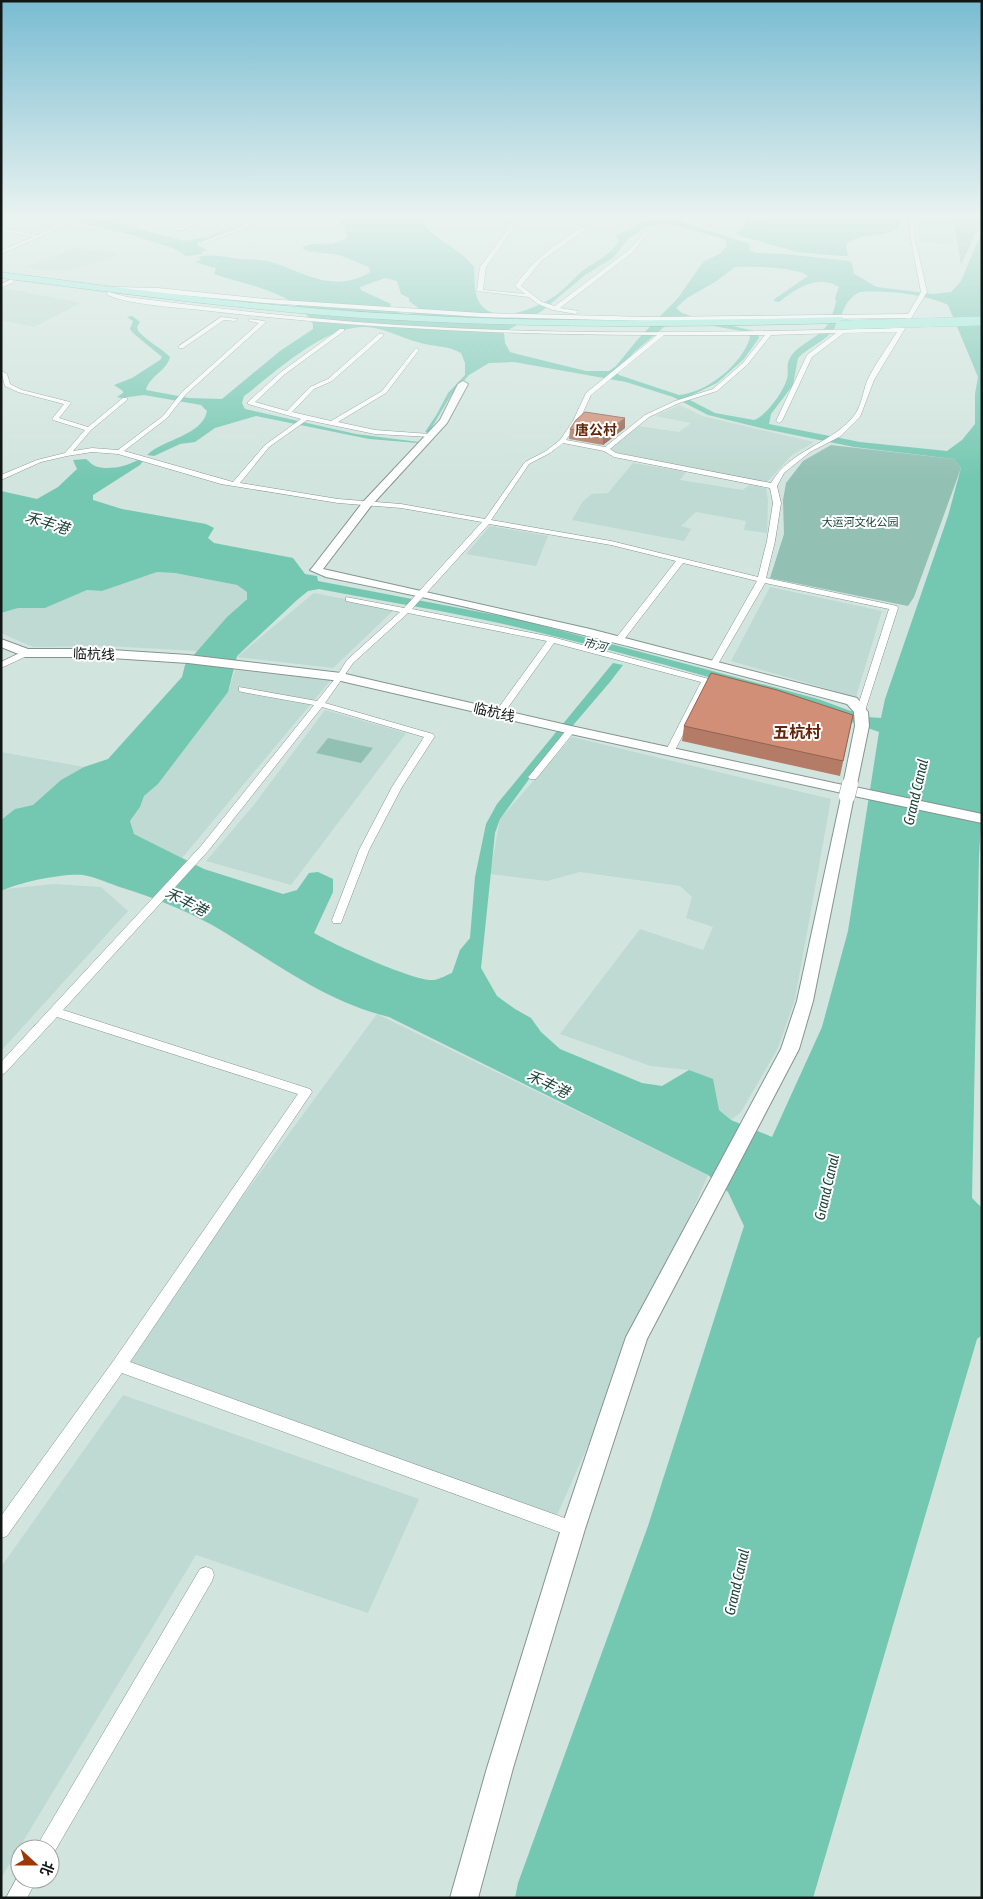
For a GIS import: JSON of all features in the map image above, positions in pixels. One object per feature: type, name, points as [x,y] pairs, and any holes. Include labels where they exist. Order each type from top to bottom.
[{"type":"main road","points":[[208,304],[295,314],[444,325],[641,329],[751,328],[982,320]]},
{"type":"main road","points":[[295,314],[451,320],[672,324],[982,316]]},
{"type":"street","points":[[302,304],[540,317],[910,316]]},
{"type":"street","points":[[540,304],[555,309],[596,314],[604,318]]},
{"type":"street","points":[[555,309],[562,304]]},
{"type":"street","points":[[714,664],[762,580],[772,541],[777,503],[773,486],[781,472],[808,451],[839,435],[858,416],[871,380],[917,304]]},
{"type":"street","points":[[295,314],[442,329],[524,332],[756,334],[901,330]]},
{"type":"street","points":[[118,452],[165,417],[184,394],[263,322],[223,318],[181,347]]},
{"type":"street","points":[[342,330],[283,373],[250,403],[306,418],[375,432],[430,436]]},
{"type":"street","points":[[780,421],[809,356],[842,332]]},
{"type":"street","points":[[606,449],[648,416],[677,402],[715,390],[745,364],[769,333]]},
{"type":"street","points":[[1,1070],[193,861],[320,704],[350,662],[406,611],[486,522],[528,463],[548,452],[562,441],[576,421],[588,394],[611,377],[658,334]]},
{"type":"street","points":[[288,413],[312,388],[330,380],[381,335]]},
{"type":"street","points":[[332,423],[384,392],[416,350]]},
{"type":"street","points":[[1,373],[4,374],[7,385],[20,391],[68,403],[55,419],[89,429]]},
{"type":"street","points":[[463,384],[444,422],[368,504],[316,570],[326,574],[423,592],[714,664],[852,701],[860,722]]},
{"type":"street","points":[[67,454],[89,429],[125,399]]},
{"type":"street","points":[[234,484],[267,446],[306,418]]},
{"type":"street","points":[[562,441],[606,449],[614,455],[773,486]]},
{"type":"street","points":[[1,478],[39,461],[67,454],[92,450],[118,452],[234,484],[338,501],[401,506],[611,542],[762,580],[894,608],[860,722],[849,790],[805,1001],[790,1049],[637,1338],[573,1529],[500,1768],[464,1898]]},
{"type":"street","points":[[619,640],[681,560]]},
{"type":"street","points":[[349,599],[552,640],[733,688]]},
{"type":"street","points":[[499,714],[552,640]]},
{"type":"street","name":"临杭线","points":[[1,643],[26,653],[96,653],[188,659],[341,677],[564,729],[982,819]]},
{"type":"street","points":[[1,665],[26,653]]},
{"type":"street","points":[[670,752],[706,682]]},
{"type":"street","points":[[242,689],[320,704],[430,736],[397,787],[364,850],[337,920]]},
{"type":"street","points":[[532,777],[564,729]]},
{"type":"street","points":[[1,1530],[118,1365],[306,1092],[54,1012]]},
{"type":"street","points":[[118,1365],[573,1529]]},
{"type":"street","points":[[51,1839],[206,1574]]},
{"type":"shaded area","points":[[1,304],[80,304],[34,327],[1,320]]},
{"type":"shaded area","points":[[680,405],[702,416],[814,442],[792,455],[767,482],[621,454],[606,449],[639,426],[679,432],[691,423],[655,416]]},
{"type":"shaded area","points":[[633,463],[686,472],[680,480],[743,490],[749,485],[766,488],[768,500],[767,533],[744,530],[746,521],[696,512],[681,526],[691,529],[684,541],[572,520],[583,501],[592,494],[608,493]]},
{"type":"shaded area","points":[[490,526],[548,536],[536,566],[466,554]]},
{"type":"shaded area","points":[[157,572],[175,573],[237,585],[247,592],[247,598],[227,617],[197,651],[107,646],[33,647],[1,633],[1,613],[18,608],[45,608],[87,590],[102,591]]},
{"type":"shaded area","points":[[770,587],[882,611],[856,697],[731,661]]},
{"type":"shaded area","points":[[314,593],[395,609],[333,668],[237,657]]},
{"type":"shaded area","points":[[235,670],[331,680],[182,858],[134,834],[130,821],[140,807],[144,796],[158,784],[228,692]]},
{"type":"shaded area","points":[[325,710],[406,733],[291,885],[206,861],[253,806]]},
{"type":"shaded area","points":[[572,737],[831,799],[795,999],[778,1048],[741,1112],[731,1120],[719,1110],[689,1070],[651,1066],[560,1034],[640,929],[703,950],[713,927],[686,918],[692,897],[680,886],[580,872],[547,881],[490,874],[500,819]]},
{"type":"shaded area","points":[[1,752],[84,767],[61,780],[33,805],[15,809],[1,820]]},
{"type":"shaded area","points":[[54,884],[101,887],[128,911],[1,1051],[1,891]]},
{"type":"shaded area","points":[[377,1014],[708,1175],[554,1522],[119,1365]]},
{"type":"shaded area","points":[[123,1395],[419,1499],[368,1613],[196,1555],[25,1839],[10,1839],[10,1863],[1,1878],[1,1567]]},
{"type":"green space","name":"大运河文化公园","points":[[831,445],[954,459],[961,468],[914,597],[908,606],[770,578],[784,534],[783,500],[786,483],[803,461]]},
{"type":"green space","points":[[328,738],[373,748],[361,763],[316,753]]},
{"type":"water","points":[[294,304],[390,304],[388,310],[406,314],[421,312],[412,304],[480,304],[488,311],[506,314],[527,310],[541,304],[551,304],[542,311],[504,333],[505,343],[510,352],[586,371],[609,371],[616,366],[638,339],[673,304],[681,304],[676,308],[682,313],[754,331],[758,334],[759,338],[744,359],[717,383],[686,398],[715,413],[754,420],[769,408],[782,390],[787,379],[788,362],[792,355],[824,329],[836,304],[847,304],[830,334],[798,358],[793,385],[771,414],[769,424],[860,442],[947,451],[962,440],[975,424],[975,394],[978,377],[948,305],[945,304],[982,304],[982,807],[979,855],[972,1198],[982,1208],[982,1335],[977,1339],[813,1898],[515,1898],[518,1883],[648,1526],[744,1226],[728,1192],[708,1175],[389,1017],[345,1002],[324,992],[213,925],[175,907],[83,875],[64,875],[42,879],[19,884],[1,891],[1,820],[15,809],[33,805],[61,780],[84,767],[108,759],[182,677],[185,665],[227,617],[247,599],[247,592],[237,585],[175,573],[157,572],[102,591],[87,590],[45,608],[18,608],[1,613],[1,491],[37,499],[58,487],[77,469],[73,460],[86,459],[94,465],[106,468],[123,466],[138,460],[143,461],[140,465],[93,495],[93,500],[122,509],[206,524],[214,528],[208,538],[214,543],[293,558],[305,574],[317,576],[318,581],[517,619],[818,699],[867,717],[881,718],[885,699],[948,516],[961,468],[954,459],[854,447],[765,429],[708,415],[673,397],[626,382],[514,362],[489,363],[469,375],[451,395],[429,432],[425,432],[448,393],[465,375],[465,363],[461,353],[366,327],[350,328],[317,342],[286,363],[244,396],[242,403],[245,409],[356,434],[418,443],[369,439],[256,416],[215,428],[195,442],[180,444],[154,456],[147,455],[162,445],[190,432],[204,419],[207,411],[201,405],[144,395],[117,397],[123,391],[114,385],[132,378],[162,357],[133,333],[130,329],[133,321],[127,317],[132,316],[140,322],[137,327],[138,331],[170,357],[146,390],[189,398],[222,399],[280,351],[313,329],[313,324],[305,313]],"holes":[[[686,321],[741,331],[749,335],[750,338],[739,358],[722,376],[701,389],[690,393],[679,395],[617,373],[633,353],[670,322]],[[319,589],[438,611],[508,625],[602,648],[742,687],[879,732],[848,931],[822,1027],[772,1137],[731,1120],[719,1110],[713,1079],[689,1070],[662,1086],[642,1083],[560,1049],[541,1032],[531,1018],[497,996],[481,968],[495,833],[500,819],[540,764],[623,665],[613,663],[497,804],[486,824],[475,877],[470,938],[460,950],[452,973],[439,979],[424,979],[392,969],[314,933],[333,892],[333,879],[318,872],[309,873],[297,890],[283,894],[204,869],[134,834],[130,821],[140,807],[144,796],[158,784],[228,692],[237,656],[308,591]]]},
{"type":"building","points":[[585,412],[625,418],[603,435],[570,429]]},
{"type":"building","points":[[711,673],[777,690],[853,715],[843,761],[684,726]]},
{"type":"district","name":"唐公村","points":[[596,430]]},
{"type":"district","name":"五杭村","points":[[797,732]]},
{"type":"water label","name":"禾丰港","points":[[47,523]]},
{"type":"water label","name":"市河","points":[[595,645]]},
{"type":"water label","name":"Grand Canal","points":[[916,792]]},
{"type":"water label","name":"禾丰港","points":[[186,902]]},
{"type":"water label","name":"禾丰港","points":[[548,1084]]},
{"type":"water label","name":"Grand Canal","points":[[827,1187]]},
{"type":"water label","name":"Grand Canal","points":[[737,1582]]}]
